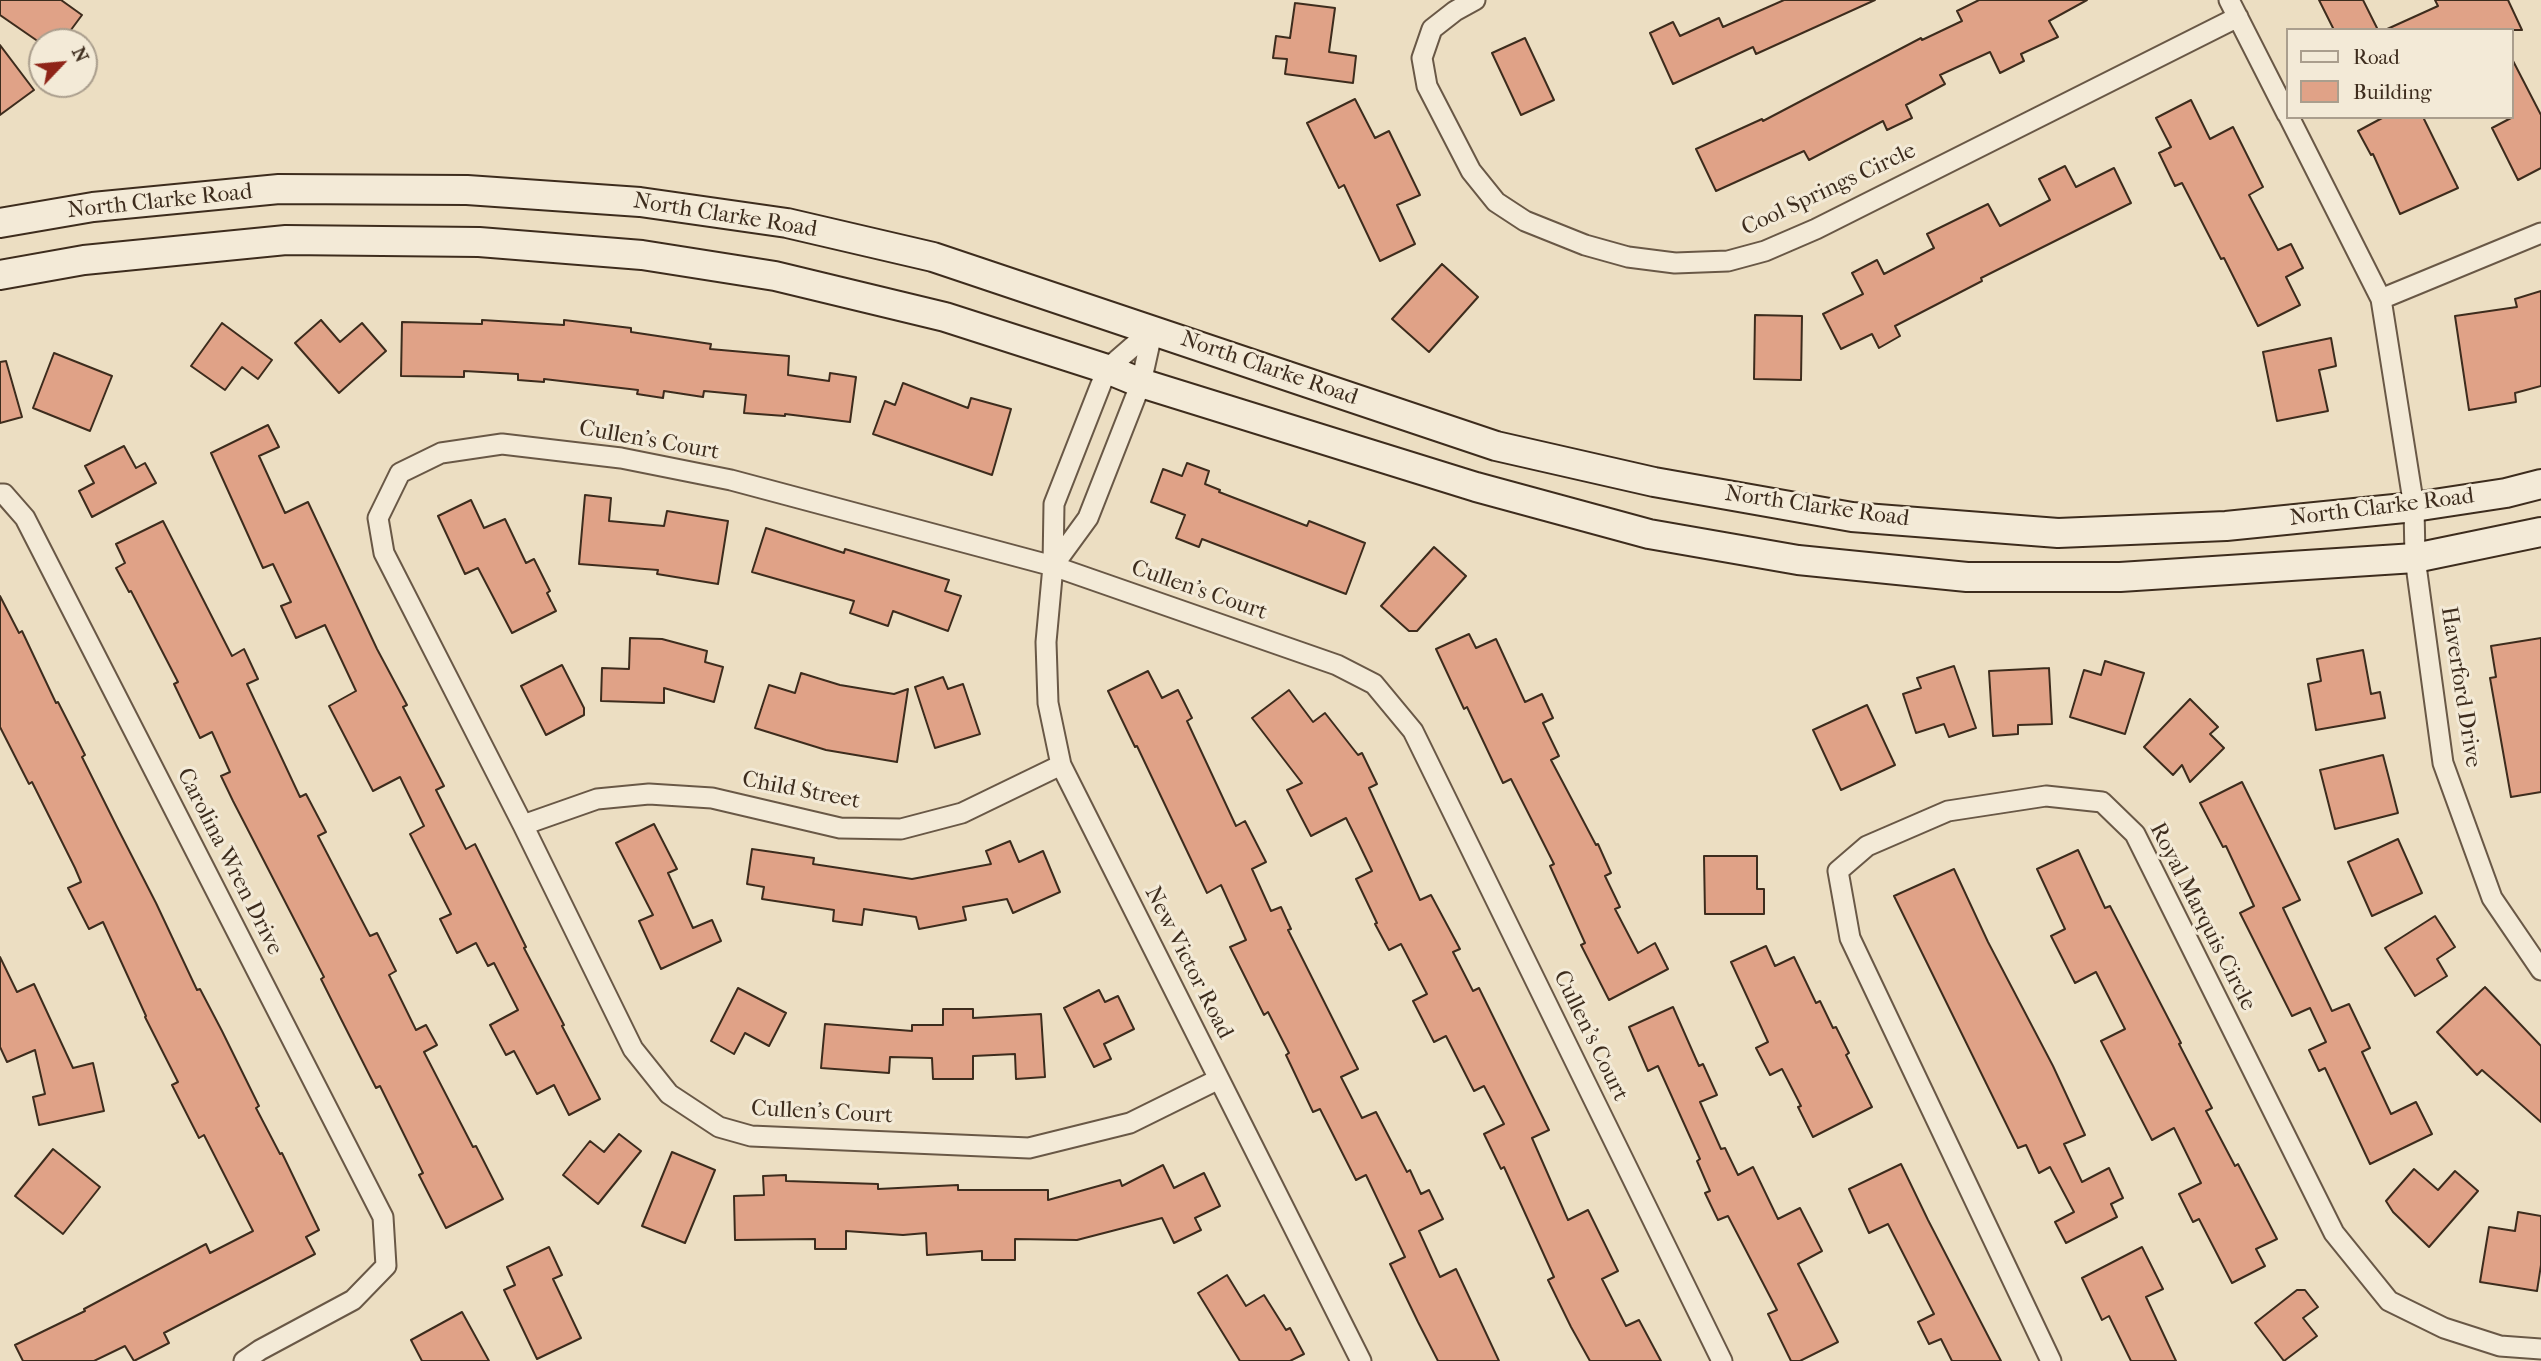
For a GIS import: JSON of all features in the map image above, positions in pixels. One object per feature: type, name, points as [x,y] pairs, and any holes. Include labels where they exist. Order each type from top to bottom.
[{"type":"street","name":"Cool Springs Circle","points":[[1475,0],[1432,29],[1422,58],[1427,86],[1471,171],[1496,202],[1525,221],[1585,245],[1617,254],[1675,263],[1728,261],[1765,251],[1816,229],[2234,8]]},
{"type":"street","name":"Haverford Drive","points":[[2234,8],[2286,112]]},
{"type":"street","name":"Haverford Drive","points":[[2290,119],[2381,299],[2414,507],[2415,558],[2443,763],[2492,898],[2541,970]]},
{"type":"street","name":"North Clarke Road","points":[[0,223],[93,207],[279,189],[467,190],[640,202],[787,223],[933,257],[1496,446],[1654,482],[1852,517],[2058,533],[2225,526],[2414,507],[2506,493],[2541,484]]},
{"type":"street","points":[[2381,299],[2541,233]]},
{"type":"street","name":"North Clarke Road","points":[[0,275],[84,260],[286,240],[479,242],[642,255],[775,276],[945,317],[1107,369],[1141,383],[1476,487],[1649,534],[1798,560],[1967,577],[2120,577],[2415,558],[2541,532]]},
{"type":"street","points":[[1053,566],[1088,518],[1141,383],[1153,329]]},
{"type":"street","name":"New Victor Road","points":[[1153,329],[1107,369],[1054,504],[1053,566],[1046,642],[1047,690],[1061,765],[1361,1361]]},
{"type":"street","name":"Cullen's Court","points":[[1219,1079],[1130,1123],[1030,1148],[751,1136],[719,1127],[669,1094],[633,1049],[523,825],[384,553],[378,518],[400,473],[441,453],[502,444],[621,458],[731,480],[1053,566],[1337,665],[1374,684],[1413,731],[1722,1361]]},
{"type":"street","name":"Carolina Wren Drive","points":[[0,494],[4,494],[25,518],[383,1217],[386,1266],[353,1300],[244,1361]]},
{"type":"street","name":"Child Street","points":[[523,825],[597,799],[649,794],[712,798],[840,828],[901,829],[962,813],[1061,765]]},
{"type":"street","name":"Royal Marquis Circle","points":[[2051,1361],[1850,938],[1839,871],[1867,846],[1948,811],[2046,796],[2102,803],[2135,834],[2334,1233],[2389,1301],[2444,1328],[2500,1346],[2541,1349]]},
{"type":"building","points":[[0,0],[61,0],[82,15],[72,28],[28,28],[28,34],[0,15]]},
{"type":"building","points":[[1784,0],[1875,0],[1756,54],[1753,47],[1673,84],[1650,33],[1673,22],[1680,36],[1719,18],[1723,27]]},
{"type":"building","points":[[1979,0],[2087,0],[2049,21],[2058,37],[2021,54],[2024,61],[2000,73],[1990,52],[1940,75],[1945,84],[1906,105],[1912,118],[1887,130],[1883,121],[1809,160],[1804,151],[1716,191],[1696,149],[1762,119],[1763,121],[1921,38],[1922,40],[1962,21],[1957,11]]},
{"type":"building","points":[[2319,0],[2363,0],[2377,28],[2333,28]]},
{"type":"building","points":[[2435,0],[2508,0],[2522,30],[2389,28],[2438,6]]},
{"type":"building","points":[[1295,3],[1335,8],[1329,52],[1356,56],[1353,83],[1285,74],[1287,59],[1273,58],[1276,36],[1290,38]]},
{"type":"building","points":[[1525,38],[1554,100],[1521,115],[1492,53]]},
{"type":"building","points":[[0,45],[28,82],[28,94],[0,115]]},
{"type":"building","points":[[2513,61],[2541,115],[2541,168],[2518,180],[2492,128],[2513,119]]},
{"type":"building","points":[[1355,99],[1375,138],[1389,131],[1420,195],[1397,205],[1415,244],[1380,261],[1344,185],[1339,188],[1307,123]]},
{"type":"building","points":[[2191,100],[2210,139],[2233,127],[2263,187],[2249,195],[2278,250],[2291,244],[2303,268],[2286,277],[2300,305],[2258,326],[2182,183],[2175,186],[2159,153],[2171,147],[2156,118]]},
{"type":"building","points":[[2380,119],[2424,119],[2458,188],[2400,214],[2373,154],[2371,155],[2358,131]]},
{"type":"building","points":[[2065,166],[2076,187],[2114,168],[2131,203],[1981,278],[1982,281],[1895,326],[1900,336],[1879,348],[1872,334],[1841,349],[1823,314],[1863,294],[1852,273],[1877,260],[1884,274],[1934,248],[1927,234],[1988,204],[2000,226],[2050,200],[2039,179]]},
{"type":"building","points":[[1442,264],[1478,297],[1429,352],[1392,319]]},
{"type":"building","points":[[2541,291],[2541,386],[2515,393],[2516,402],[2469,410],[2455,316],[2517,307],[2515,299]]},
{"type":"building","points":[[1755,315],[1802,316],[1801,380],[1754,379]]},
{"type":"building","points":[[321,320],[340,342],[362,323],[386,351],[339,393],[295,343]]},
{"type":"building","points":[[482,320],[564,325],[564,320],[631,328],[631,332],[711,344],[710,349],[789,356],[788,375],[829,381],[830,373],[856,377],[850,422],[785,414],[744,413],[746,395],[704,391],[703,397],[664,391],[663,398],[637,394],[638,390],[544,379],[544,382],[518,380],[518,374],[464,371],[464,377],[401,376],[402,322],[482,324]]},
{"type":"building","points":[[222,323],[272,360],[258,379],[242,367],[225,390],[191,366]]},
{"type":"building","points":[[2331,338],[2336,366],[2319,370],[2328,411],[2277,421],[2263,352]]},
{"type":"building","points":[[54,353],[112,376],[90,431],[33,408]]},
{"type":"building","points":[[6,361],[22,417],[0,423],[0,362]]},
{"type":"building","points":[[903,383],[968,408],[971,398],[1011,409],[992,475],[873,434],[885,401],[895,405]]},
{"type":"building","points":[[268,425],[279,447],[259,456],[285,513],[308,502],[377,649],[407,705],[403,707],[444,786],[436,790],[466,849],[475,844],[600,1099],[569,1115],[554,1085],[537,1094],[514,1051],[506,1055],[490,1025],[518,1010],[494,963],[488,966],[476,943],[457,953],[440,919],[451,914],[410,834],[424,826],[400,777],[373,791],[329,706],[356,691],[325,625],[296,638],[281,606],[291,602],[273,564],[263,568],[211,453]]},
{"type":"building","points":[[124,446],[136,468],[145,463],[156,483],[92,517],[79,491],[94,483],[85,466]]},
{"type":"building","points":[[1187,463],[1209,471],[1205,484],[1220,490],[1219,492],[1307,526],[1309,521],[1365,543],[1346,594],[1202,539],[1199,547],[1176,538],[1185,515],[1151,502],[1163,469],[1182,476]]},
{"type":"building","points":[[585,495],[611,498],[609,521],[664,526],[667,511],[728,521],[718,584],[657,574],[658,570],[579,564]]},
{"type":"building","points":[[471,500],[484,528],[505,519],[526,563],[534,559],[550,591],[547,593],[556,611],[512,633],[478,568],[465,574],[438,516]]},
{"type":"building","points":[[163,521],[232,656],[244,649],[258,679],[247,684],[300,797],[306,794],[326,832],[318,836],[370,936],[377,933],[396,971],[389,975],[416,1030],[426,1025],[437,1045],[424,1052],[503,1199],[446,1228],[419,1175],[423,1173],[380,1086],[376,1088],[321,979],[324,977],[221,776],[230,772],[212,732],[200,738],[174,684],[178,682],[131,591],[129,592],[116,568],[125,563],[116,544]]},
{"type":"building","points":[[766,528],[844,553],[845,549],[949,580],[945,591],[961,596],[948,631],[893,611],[888,626],[850,613],[854,601],[752,572]]},
{"type":"building","points":[[1434,547],[1466,576],[1417,631],[1409,631],[1381,606]]},
{"type":"building","points":[[0,596],[19,633],[22,631],[56,703],[58,702],[85,755],[82,757],[197,990],[200,989],[222,1031],[259,1106],[256,1108],[280,1154],[282,1153],[319,1230],[306,1237],[315,1254],[164,1333],[169,1343],[134,1361],[125,1346],[94,1361],[23,1361],[15,1345],[85,1311],[84,1309],[206,1244],[210,1253],[253,1231],[204,1135],[199,1138],[172,1085],[178,1082],[145,1017],[103,922],[89,929],[68,888],[81,882],[32,782],[29,784],[0,727]]},
{"type":"building","points":[[1469,634],[1476,648],[1496,639],[1525,702],[1542,694],[1553,718],[1543,723],[1559,756],[1551,760],[1596,845],[1598,844],[1611,873],[1605,876],[1620,907],[1615,909],[1638,953],[1655,943],[1668,969],[1609,1000],[1581,945],[1585,943],[1550,866],[1554,864],[1511,779],[1503,783],[1436,649]]},
{"type":"building","points":[[630,638],[662,639],[707,651],[705,662],[723,667],[714,702],[664,688],[664,703],[601,701],[602,668],[629,669]]},
{"type":"building","points":[[2541,638],[2541,792],[2511,797],[2490,678],[2496,677],[2491,646]]},
{"type":"building","points":[[2363,650],[2371,694],[2380,692],[2385,718],[2316,730],[2308,684],[2321,681],[2317,659]]},
{"type":"building","points":[[2105,661],[2144,673],[2125,734],[2070,717],[2084,670],[2101,675]]},
{"type":"building","points":[[562,665],[584,708],[584,715],[546,735],[521,686]]},
{"type":"building","points":[[1954,666],[1976,728],[1949,737],[1944,724],[1916,733],[1903,694],[1921,688],[1917,678]]},
{"type":"building","points":[[2049,668],[2052,724],[2018,725],[2018,734],[1993,736],[1989,671]]},
{"type":"building","points":[[1148,671],[1162,698],[1178,690],[1192,718],[1187,721],[1236,826],[1245,821],[1266,862],[1252,869],[1271,911],[1281,907],[1291,929],[1288,930],[1358,1069],[1341,1077],[1362,1118],[1376,1112],[1421,1194],[1429,1190],[1443,1219],[1419,1231],[1440,1277],[1456,1269],[1499,1361],[1438,1361],[1418,1322],[1390,1264],[1405,1257],[1366,1175],[1356,1180],[1320,1109],[1313,1112],[1286,1055],[1289,1053],[1268,1012],[1264,1015],[1230,947],[1246,940],[1221,885],[1207,893],[1108,691]]},
{"type":"building","points":[[801,673],[840,685],[894,694],[908,689],[897,762],[826,750],[755,728],[769,685],[795,693]]},
{"type":"building","points":[[943,677],[948,689],[963,684],[980,734],[935,748],[915,687]]},
{"type":"building","points":[[1289,690],[1313,722],[1325,713],[1358,755],[1362,753],[1377,784],[1369,788],[1420,900],[1431,895],[1460,949],[1453,952],[1473,991],[1479,988],[1549,1130],[1532,1138],[1568,1220],[1588,1210],[1618,1271],[1602,1279],[1626,1326],[1639,1320],[1661,1361],[1590,1361],[1571,1327],[1548,1280],[1554,1277],[1504,1167],[1501,1169],[1484,1134],[1504,1124],[1484,1086],[1474,1091],[1446,1036],[1434,1042],[1413,1001],[1427,994],[1401,944],[1389,950],[1356,879],[1372,871],[1346,818],[1311,836],[1287,790],[1302,783],[1252,718]]},
{"type":"building","points":[[2190,699],[2218,727],[2210,734],[2224,748],[2190,782],[2182,765],[2173,775],[2144,747]]},
{"type":"building","points":[[1867,705],[1895,765],[1841,790],[1813,730]]},
{"type":"building","points":[[2383,755],[2398,813],[2335,829],[2320,770]]},
{"type":"building","points":[[2242,782],[2300,900],[2283,908],[2332,1011],[2349,1004],[2370,1048],[2362,1052],[2391,1114],[2416,1102],[2432,1134],[2370,1164],[2325,1068],[2319,1071],[2309,1050],[2326,1042],[2310,1008],[2292,1016],[2240,913],[2254,906],[2226,846],[2223,847],[2200,803]]},
{"type":"building","points":[[654,824],[677,869],[668,873],[693,928],[712,920],[721,941],[661,969],[639,921],[653,915],[616,843]]},
{"type":"building","points":[[2398,839],[2422,893],[2372,916],[2348,862]]},
{"type":"building","points":[[1010,841],[1019,862],[1043,851],[1060,892],[1013,913],[1007,899],[963,907],[966,920],[919,929],[916,917],[864,909],[862,925],[833,921],[834,910],[762,899],[764,887],[747,884],[752,849],[814,858],[813,864],[912,879],[991,864],[986,851]]},
{"type":"building","points":[[2078,850],[2105,908],[2110,906],[2181,1043],[2179,1044],[2212,1108],[2206,1111],[2235,1166],[2238,1164],[2277,1239],[2256,1249],[2265,1266],[2232,1283],[2199,1219],[2193,1222],[2179,1194],[2201,1183],[2174,1128],[2152,1140],[2101,1041],[2125,1029],[2096,972],[2075,983],[2051,936],[2065,929],[2037,869]]},
{"type":"building","points":[[1704,856],[1757,856],[1757,889],[1764,889],[1764,914],[1705,914]]},
{"type":"building","points":[[1954,869],[2085,1135],[2064,1144],[2082,1182],[2109,1168],[2123,1198],[2111,1204],[2117,1217],[2066,1243],[2055,1222],[2074,1212],[2050,1167],[2039,1173],[2026,1145],[2018,1148],[1894,896]]},
{"type":"building","points":[[2435,916],[2455,947],[2437,959],[2447,976],[2415,996],[2385,948]]},
{"type":"building","points":[[1766,946],[1775,966],[1794,957],[1816,1003],[1820,1001],[1833,1028],[1836,1027],[1849,1053],[1846,1055],[1872,1107],[1813,1137],[1782,1069],[1770,1075],[1756,1048],[1768,1042],[1731,962]]},
{"type":"building","points":[[0,957],[17,992],[34,984],[73,1068],[93,1063],[104,1111],[39,1125],[33,1097],[45,1094],[35,1050],[7,1062],[0,1047]]},
{"type":"building","points":[[2485,987],[2541,1046],[2541,1122],[2482,1070],[2477,1075],[2437,1032]]},
{"type":"building","points":[[738,988],[786,1013],[769,1046],[745,1033],[734,1054],[711,1041]]},
{"type":"building","points":[[1099,990],[1105,1002],[1118,996],[1134,1029],[1104,1044],[1111,1059],[1094,1067],[1064,1008]]},
{"type":"building","points":[[1673,1007],[1699,1066],[1703,1064],[1717,1095],[1700,1102],[1721,1149],[1725,1148],[1738,1175],[1753,1167],[1778,1219],[1800,1208],[1822,1251],[1798,1264],[1838,1342],[1800,1361],[1791,1361],[1768,1314],[1777,1310],[1728,1216],[1718,1220],[1705,1193],[1710,1191],[1697,1161],[1700,1159],[1658,1066],[1648,1071],[1629,1027]]},
{"type":"building","points":[[943,1009],[973,1009],[973,1018],[1041,1014],[1045,1077],[1016,1079],[1015,1054],[973,1056],[973,1079],[933,1079],[932,1058],[890,1057],[889,1073],[821,1068],[825,1024],[912,1031],[912,1025],[943,1025]]},
{"type":"building","points":[[619,1134],[641,1151],[598,1204],[563,1175],[590,1141],[604,1152]]},
{"type":"building","points":[[53,1149],[100,1187],[63,1234],[15,1196]]},
{"type":"building","points":[[672,1152],[715,1170],[685,1243],[642,1226]]},
{"type":"building","points":[[1901,1164],[2001,1361],[1952,1361],[1941,1339],[1929,1344],[1918,1322],[1934,1314],[1888,1224],[1869,1233],[1849,1189]]},
{"type":"building","points":[[1163,1165],[1174,1188],[1204,1173],[1220,1206],[1195,1218],[1201,1230],[1174,1243],[1162,1218],[1077,1240],[1015,1239],[1015,1260],[982,1260],[982,1251],[927,1255],[926,1233],[903,1235],[846,1231],[846,1249],[815,1249],[815,1239],[735,1240],[734,1196],[764,1195],[763,1176],[786,1175],[786,1181],[878,1184],[878,1189],[958,1185],[958,1190],[1048,1190],[1048,1200],[1120,1180],[1122,1186]]},
{"type":"building","points":[[2414,1169],[2438,1190],[2455,1171],[2478,1191],[2429,1247],[2393,1212],[2386,1201]]},
{"type":"building","points":[[2518,1212],[2541,1216],[2541,1265],[2537,1291],[2480,1282],[2489,1227],[2515,1231]]},
{"type":"building","points":[[549,1247],[562,1275],[553,1279],[581,1338],[537,1359],[504,1290],[515,1285],[507,1267]]},
{"type":"building","points":[[2142,1247],[2163,1289],[2146,1297],[2176,1361],[2131,1361],[2109,1316],[2102,1320],[2082,1278]]},
{"type":"building","points":[[1227,1275],[1246,1306],[1264,1295],[1286,1330],[1290,1328],[1304,1354],[1290,1361],[1240,1361],[1198,1293]]},
{"type":"building","points":[[2297,1290],[2305,1290],[2318,1307],[2303,1318],[2317,1336],[2284,1361],[2255,1323]]},
{"type":"building","points":[[462,1312],[489,1361],[422,1361],[411,1340]]}]
